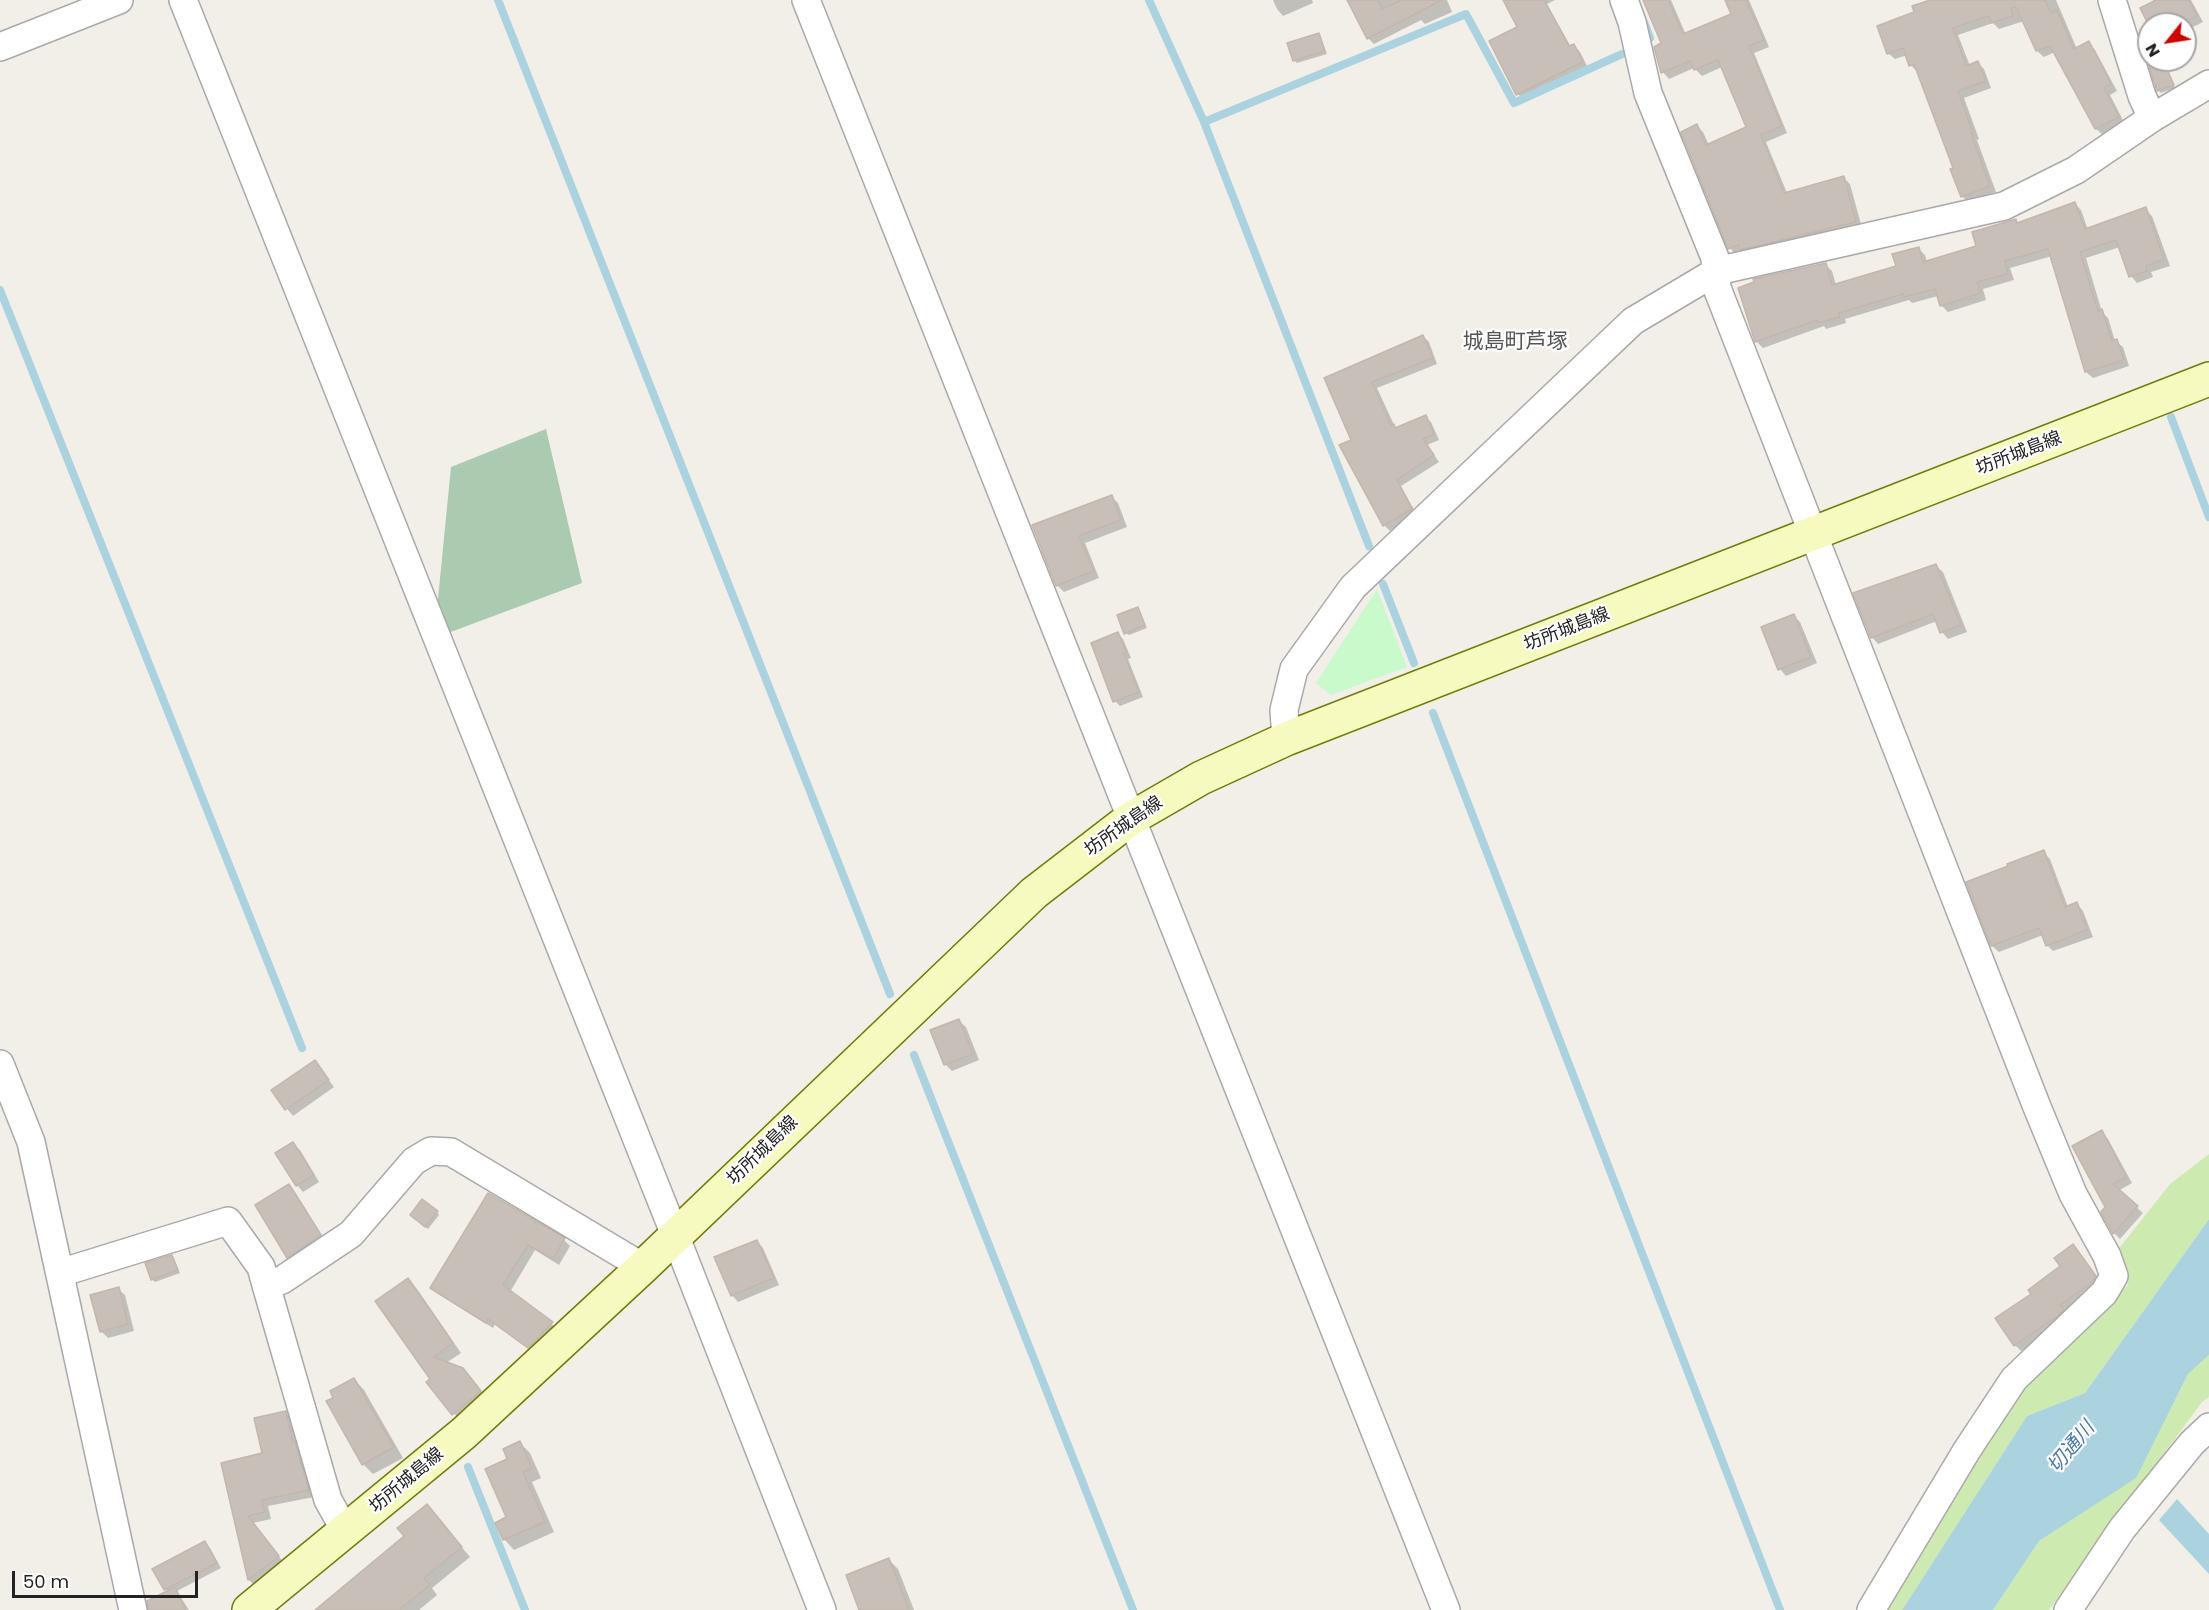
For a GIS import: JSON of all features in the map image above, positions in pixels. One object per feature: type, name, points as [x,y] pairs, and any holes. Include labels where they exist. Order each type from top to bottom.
[{"type":"main road","name":"坊所城島線","points":[[249,1610],[464,1433],[643,1267],[1034,893],[1130,819],[1201,778],[1286,739],[2209,379]]},
{"type":"street","points":[[0,48],[119,0]]},
{"type":"street","points":[[183,0],[822,1610]]},
{"type":"street","points":[[806,0],[1446,1610]]},
{"type":"street","points":[[1624,0],[1632,22],[1648,93],[1715,258],[1717,288],[2037,1107],[2073,1194],[2107,1256],[2114,1276],[2104,1293],[2014,1379],[1961,1460],[1871,1610]]},
{"type":"street","points":[[2112,0],[2142,96],[2152,118]]},
{"type":"street","points":[[1286,739],[1284,710],[1294,669],[1353,587],[1633,321],[1717,271],[2004,206],[2076,170],[2152,118],[2209,84]]},
{"type":"street","points":[[0,1064],[31,1142],[133,1610]]},
{"type":"street","points":[[266,1285],[282,1280],[351,1234],[414,1161],[431,1151],[451,1152],[643,1267]]},
{"type":"street","points":[[60,1273],[228,1221],[261,1267],[328,1500],[346,1532]]},
{"type":"street","points":[[2068,1610],[2122,1529],[2192,1443],[2209,1427]]},
{"type":"green space","points":[[546,429],[582,583],[448,633],[437,609],[451,467]]},
{"type":"green space","points":[[1377,589],[1407,667],[1331,695],[1316,683]]},
{"type":"green space","points":[[2209,1154],[2209,1219],[2085,1393],[2027,1416],[1902,1610],[1883,1610],[2022,1384],[2128,1285],[2120,1247],[2170,1184]]},
{"type":"green space","points":[[2209,1355],[2209,1397],[2202,1402],[2049,1610],[1993,1610],[2039,1541],[2136,1477],[2188,1374]]},
{"type":"water","name":"切通川","points":[[2209,1219],[2209,1355],[2188,1374],[2136,1478],[2039,1541],[1993,1610],[1902,1610],[2027,1416],[2085,1393]]},
{"type":"water","points":[[2177,1499],[2209,1534],[2209,1574],[2159,1520]]},
{"type":"building","points":[[1347,0],[1378,0],[1382,9],[1401,0],[1442,0],[1367,39]]},
{"type":"building","points":[[1503,0],[1544,0],[1569,46],[1574,44],[1583,62],[1516,95],[1489,41],[1517,27]]},
{"type":"building","points":[[1643,0],[1668,0],[1683,34],[1731,14],[1725,0],[1746,0],[1764,40],[1749,46],[1782,126],[1761,135],[1784,193],[1844,176],[1856,222],[1740,250],[1738,245],[1728,249],[1681,132],[1697,124],[1706,145],[1746,127],[1718,60],[1694,70],[1690,61],[1661,73],[1654,47],[1661,43]]},
{"type":"building","points":[[1930,0],[2045,0],[2051,13],[2057,10],[2074,49],[2089,41],[2111,84],[2104,88],[2119,117],[2095,129],[2050,46],[2036,51],[2016,7],[2011,8],[2013,16],[1991,23],[1989,16],[1953,28],[1966,66],[1978,61],[1986,81],[1958,91],[1990,186],[1961,197],[1950,169],[1953,168],[1914,64],[1909,66],[1903,48],[1887,54],[1877,26],[1914,12],[1912,6]]},
{"type":"building","points":[[2156,0],[2189,0],[2195,12],[2142,12],[2140,8]]},
{"type":"building","points":[[1319,33],[1325,51],[1293,61],[1287,43]]},
{"type":"building","points":[[2151,72],[2168,72],[2174,85],[2157,91]]},
{"type":"building","points":[[2075,202],[2085,229],[2146,207],[2164,259],[2146,266],[2147,271],[2129,277],[2116,240],[2080,252],[2098,311],[2102,309],[2112,341],[2117,339],[2124,360],[2085,372],[2048,249],[2005,261],[2008,274],[1977,282],[1981,293],[1940,306],[1935,289],[1904,297],[1903,294],[1839,313],[1840,317],[1818,323],[1817,320],[1755,342],[1738,288],[1754,282],[1753,279],[1826,263],[1832,285],[1896,266],[1892,254],[1919,247],[1923,262],[1976,246],[1972,232],[2016,219],[2017,223]]},
{"type":"building","points":[[1423,335],[1433,358],[1372,382],[1391,426],[1394,424],[1395,428],[1426,415],[1434,434],[1423,439],[1434,455],[1397,480],[1412,509],[1383,526],[1339,445],[1351,440],[1324,378]]},
{"type":"building","points":[[1112,495],[1121,520],[1079,536],[1094,571],[1056,586],[1032,525]]},
{"type":"building","points":[[1936,564],[1961,625],[1940,633],[1933,614],[1871,638],[1853,593]]},
{"type":"building","points":[[1138,607],[1145,625],[1124,634],[1117,615]]},
{"type":"building","points":[[1794,614],[1811,657],[1778,670],[1761,627]]},
{"type":"building","points":[[1118,632],[1139,692],[1113,702],[1091,643]]},
{"type":"building","points":[[2044,850],[2065,907],[2077,902],[2087,930],[2046,946],[2039,928],[1991,946],[1966,882]]},
{"type":"building","points":[[959,1019],[973,1054],[944,1065],[930,1030]]},
{"type":"building","points":[[315,1060],[329,1080],[285,1110],[271,1090]]},
{"type":"building","points":[[2102,1130],[2126,1177],[2113,1184],[2138,1206],[2113,1234],[2101,1212],[2105,1207],[2072,1146]]},
{"type":"building","points":[[293,1142],[314,1175],[296,1186],[275,1153]]},
{"type":"building","points":[[289,1184],[321,1235],[287,1258],[255,1205]]},
{"type":"building","points":[[488,1193],[565,1238],[553,1259],[528,1245],[503,1285],[553,1322],[528,1348],[488,1319],[486,1323],[430,1288]]},
{"type":"building","points":[[422,1199],[438,1211],[425,1227],[410,1215]]},
{"type":"building","points":[[757,1240],[774,1278],[731,1296],[714,1257]]},
{"type":"building","points":[[2073,1244],[2096,1276],[2090,1284],[2060,1305],[2064,1310],[2056,1317],[2014,1346],[1995,1318],[2031,1294],[2028,1290],[2060,1266],[2054,1258]]},
{"type":"building","points":[[172,1255],[178,1270],[151,1280],[145,1263]]},
{"type":"building","points":[[408,1278],[453,1343],[434,1357],[463,1368],[481,1391],[452,1415],[426,1382],[430,1379],[375,1301]]},
{"type":"building","points":[[119,1287],[128,1324],[100,1332],[90,1295]]},
{"type":"building","points":[[354,1378],[394,1447],[362,1465],[326,1401],[333,1398],[330,1391]]},
{"type":"building","points":[[286,1411],[293,1443],[295,1443],[309,1490],[262,1500],[265,1512],[248,1516],[279,1556],[248,1580],[221,1463],[262,1453],[254,1418]]},
{"type":"building","points":[[520,1441],[532,1468],[523,1472],[545,1522],[503,1540],[495,1523],[506,1517],[485,1469],[507,1459],[503,1449]]},
{"type":"building","points":[[427,1504],[462,1547],[424,1578],[430,1585],[399,1610],[315,1610],[404,1536],[397,1528]]},
{"type":"building","points":[[205,1541],[217,1563],[164,1590],[152,1569]]},
{"type":"building","points":[[889,1558],[909,1610],[859,1610],[846,1575]]},
{"type":"building","points":[[175,1587],[186,1610],[148,1610],[147,1601]]},
{"type":"waterway","points":[[498,0],[890,994]]},
{"type":"waterway","points":[[1149,0],[1204,122],[1369,546]]},
{"type":"waterway","points":[[1204,122],[1466,14],[1514,103],[1622,54]]},
{"type":"waterway","points":[[1644,22],[1650,38]]},
{"type":"waterway","points":[[0,290],[302,1048]]},
{"type":"waterway","points":[[2171,417],[2209,517]]},
{"type":"waterway","points":[[1383,584],[1414,663]]},
{"type":"waterway","points":[[1433,713],[1780,1610]]},
{"type":"waterway","points":[[914,1055],[1133,1610]]},
{"type":"waterway","points":[[468,1467],[525,1610]]},
{"type":"district","name":"城島町芦塚","points":[[1515,343]]}]
